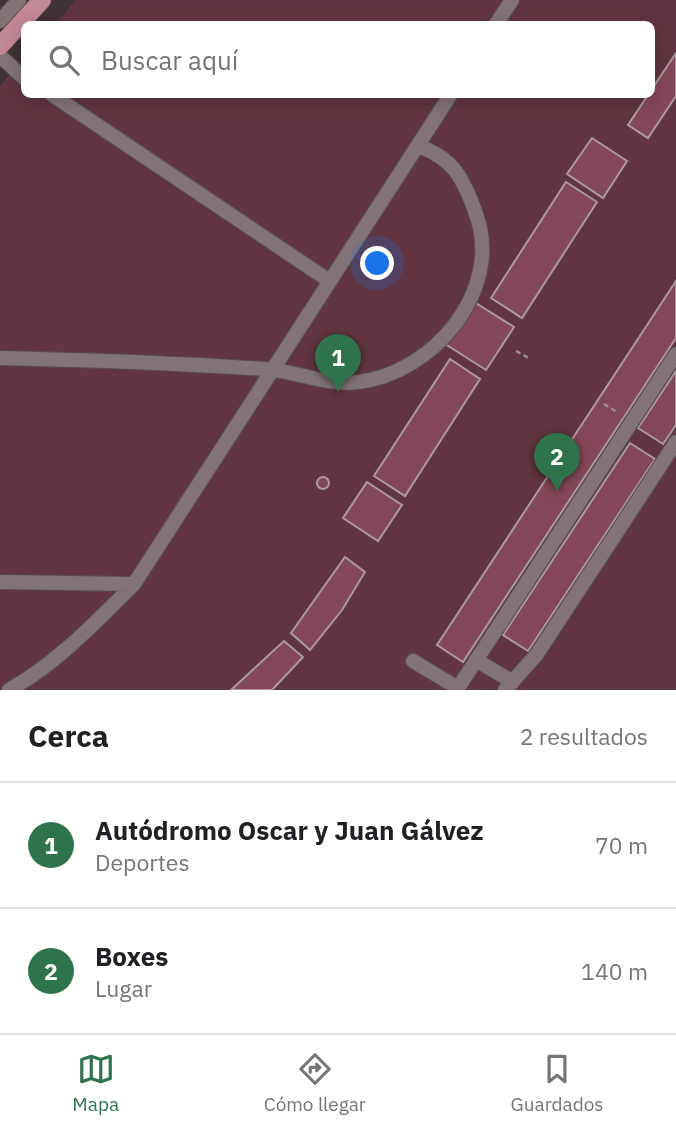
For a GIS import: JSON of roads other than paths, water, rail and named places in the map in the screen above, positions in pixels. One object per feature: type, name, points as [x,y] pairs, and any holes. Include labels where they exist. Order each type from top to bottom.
[{"type":"main road","points":[[23,21],[42,0]]},
{"type":"main road","points":[[0,46],[21,23]]},
{"type":"lane","points":[[0,21],[19,0]]},
{"type":"lane","points":[[498,21],[512,0]]},
{"type":"lane","points":[[0,56],[21,75]]},
{"type":"lane","points":[[57,98],[328,280]]},
{"type":"lane","points":[[9,690],[28,680],[86,631],[134,584],[328,280],[448,98]]},
{"type":"lane","points":[[0,358],[273,370],[338,383],[381,378],[409,367],[430,353],[470,300],[481,264],[478,218],[452,165],[439,153],[418,146]]},
{"type":"lane","points":[[414,661],[458,688],[676,354]]},
{"type":"lane","points":[[476,660],[509,686],[537,654],[676,442]]},
{"type":"lane","points":[[0,582],[134,584]]},
{"type":"place","name":"Autódromo Oscar y Juan Gálvez","points":[[338,392]]},
{"type":"place","name":"Boxes","points":[[557,491]]}]
